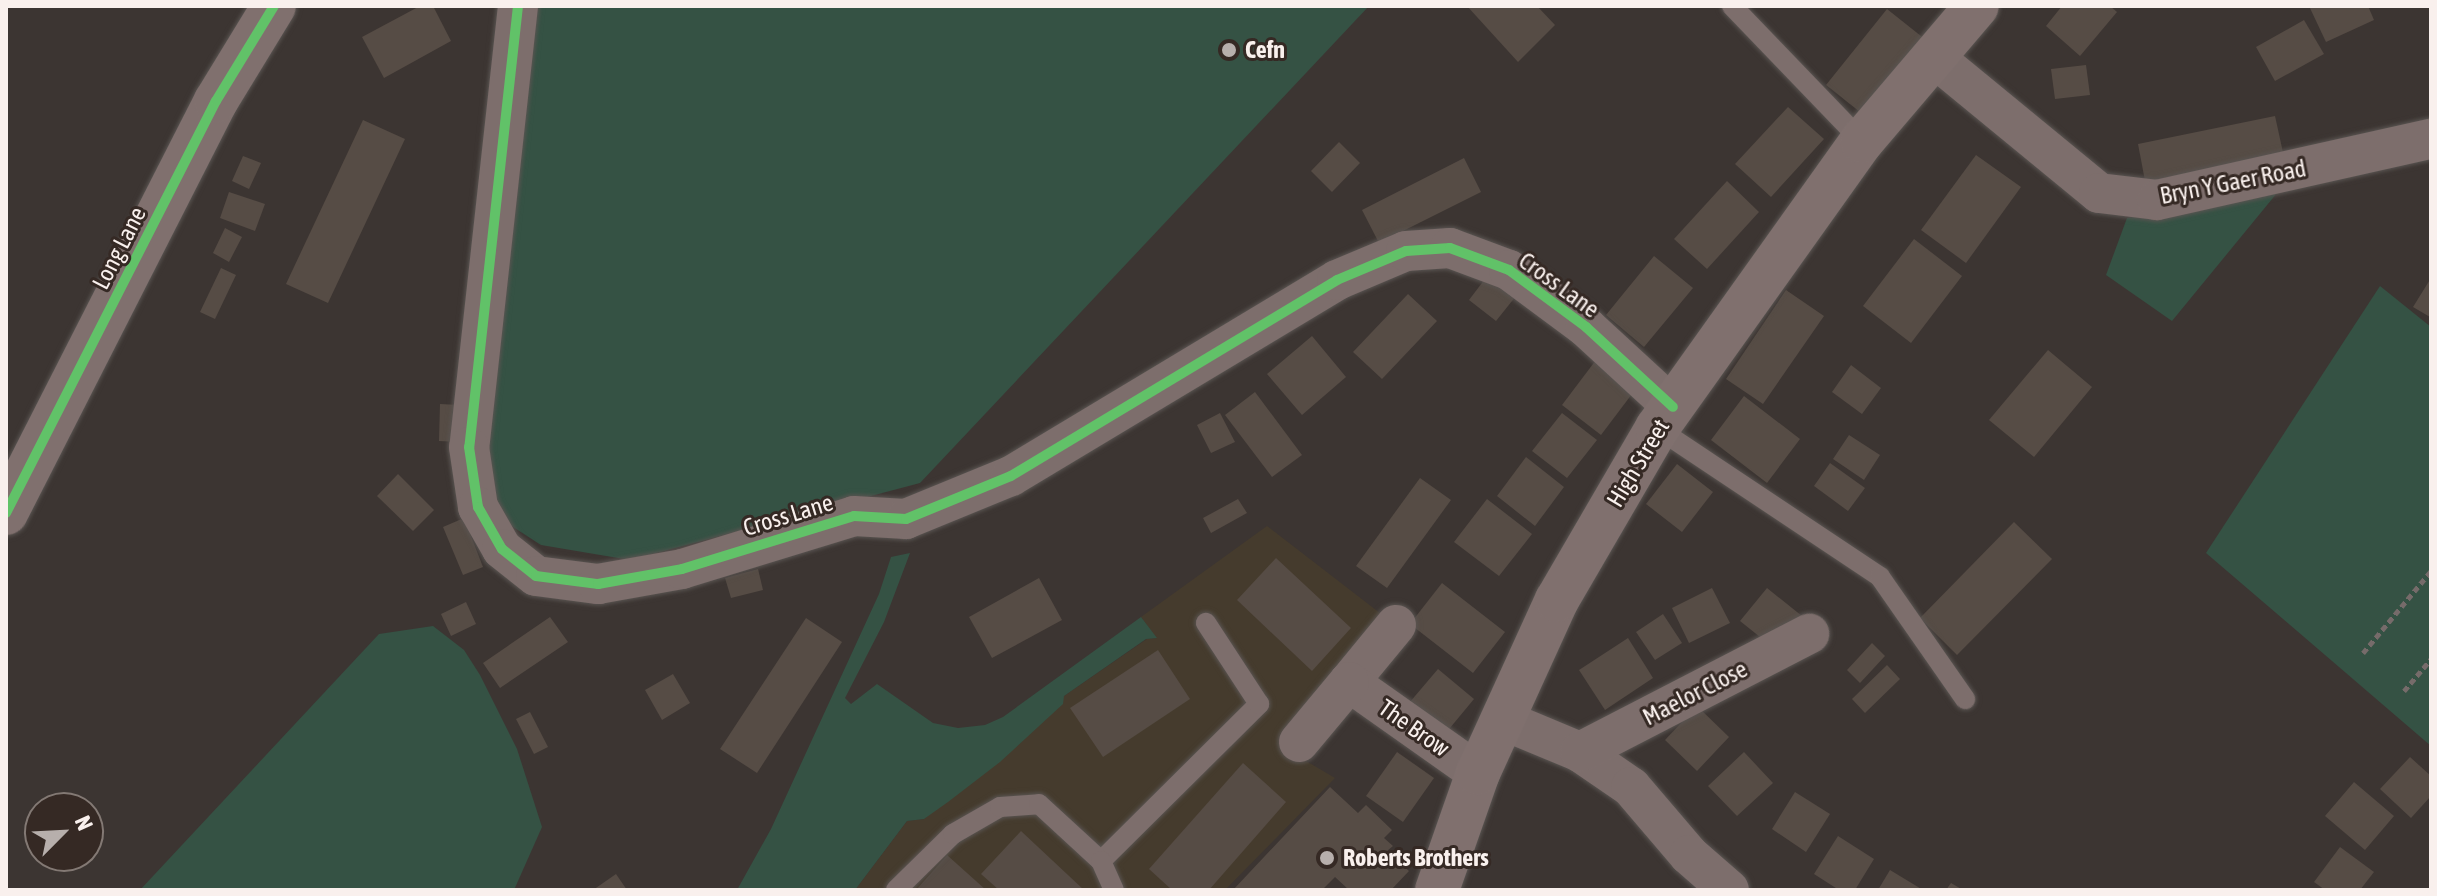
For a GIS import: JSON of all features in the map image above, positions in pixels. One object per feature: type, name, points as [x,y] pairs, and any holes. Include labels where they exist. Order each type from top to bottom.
[{"type":"main road","name":"Long Lane","points":[[6,513],[216,101],[274,6]]},
{"type":"main road","name":"High Street","points":[[1437,890],[1478,773],[1557,600],[1665,418],[1862,141],[1936,59],[1977,6]]},
{"type":"street","name":"Cross Lane","points":[[518,6],[469,447],[478,507],[502,549],[536,576],[598,584],[682,569],[854,516],[906,519],[1011,476],[1337,280],[1406,251],[1450,248],[1509,270],[1586,327],[1665,418]]},
{"type":"street","name":"Bryn Y Gaer Road","points":[[1936,59],[2099,193],[2157,200],[2431,139]]},
{"type":"street","points":[[1299,742],[1396,625]]},
{"type":"street","name":"Maelor Close","points":[[1580,752],[1809,634]]},
{"type":"street","name":"The Brow","points":[[1349,682],[1478,773]]},
{"type":"street","points":[[1503,720],[1580,752],[1631,787],[1689,855],[1729,890]]},
{"type":"lane","points":[[1732,6],[1862,141]]},
{"type":"lane","points":[[1754,6],[1763,39]]},
{"type":"lane","points":[[1665,418],[1880,577],[1965,699]]},
{"type":"lane","points":[[1101,861],[1259,704],[1206,623]]},
{"type":"lane","points":[[896,890],[953,834],[1000,807],[1039,804],[1101,861],[1114,890]]},
{"type":"path","points":[[2363,653],[2431,571]]},
{"type":"path","points":[[2404,691],[2431,659]]},
{"type":"shaded area","points":[[1267,526],[1389,620],[1279,745],[1335,778],[1225,890],[855,890],[907,821],[924,819],[1064,696],[1147,639],[1156,638],[1141,617]]},
{"type":"green space","points":[[532,6],[1369,6],[920,483],[630,560],[541,545],[502,520],[486,461]]},
{"type":"green space","points":[[2286,182],[2172,321],[2106,275],[2127,218]]},
{"type":"green space","points":[[2380,286],[2431,327],[2431,746],[2206,553]]},
{"type":"green space","points":[[910,553],[884,622],[845,698],[851,704],[877,684],[933,723],[958,728],[985,725],[1003,717],[1141,617],[1157,638],[1146,639],[1064,696],[1063,704],[1000,762],[948,802],[924,819],[907,821],[855,890],[737,890],[771,829],[879,594],[891,557]]},
{"type":"green space","points":[[433,626],[464,650],[480,675],[517,749],[542,827],[514,890],[140,890],[379,634]]},
{"type":"building","points":[[420,6],[433,6],[451,41],[384,78],[362,37]]},
{"type":"building","points":[[1467,6],[1537,6],[1555,25],[1518,62]]},
{"type":"building","points":[[2062,6],[2110,6],[2117,12],[2080,56],[2046,26]]},
{"type":"building","points":[[2309,6],[2368,6],[2374,20],[2326,42]]},
{"type":"building","points":[[1887,9],[1926,40],[1865,116],[1826,85]]},
{"type":"building","points":[[2304,20],[2324,54],[2275,81],[2256,47]]},
{"type":"building","points":[[2086,65],[2090,95],[2055,99],[2051,69]]},
{"type":"building","points":[[1788,107],[1824,139],[1771,197],[1735,164]]},
{"type":"building","points":[[2275,116],[2284,157],[2146,186],[2138,144]]},
{"type":"building","points":[[363,120],[405,139],[328,303],[286,284]]},
{"type":"building","points":[[1339,142],[1360,163],[1332,192],[1311,171]]},
{"type":"building","points":[[1976,155],[2021,187],[1966,263],[1921,230]]},
{"type":"building","points":[[243,156],[261,163],[249,189],[232,181]]},
{"type":"building","points":[[1464,158],[1481,192],[1379,243],[1362,210]]},
{"type":"building","points":[[1727,181],[1759,212],[1707,269],[1674,239]]},
{"type":"building","points":[[229,192],[265,204],[255,231],[220,218]]},
{"type":"building","points":[[225,228],[242,237],[229,262],[213,253]]},
{"type":"building","points":[[1914,239],[1962,276],[1911,343],[1863,306]]},
{"type":"building","points":[[1654,256],[1693,288],[1644,347],[1606,315]]},
{"type":"building","points":[[221,268],[236,275],[215,319],[200,312]]},
{"type":"building","points":[[1488,275],[1516,296],[1496,321],[1469,300]]},
{"type":"building","points":[[2431,278],[2431,315],[2430,317],[2413,307]]},
{"type":"building","points":[[1786,290],[1824,316],[1763,404],[1726,379]]},
{"type":"building","points":[[1408,294],[1437,321],[1382,379],[1353,352]]},
{"type":"building","points":[[1312,336],[1346,377],[1302,415],[1267,374]]},
{"type":"building","points":[[2048,350],[2092,387],[2034,457],[1989,420]]},
{"type":"building","points":[[1599,356],[1638,386],[1601,435],[1562,405]]},
{"type":"building","points":[[1851,365],[1881,388],[1862,414],[1832,392]]},
{"type":"building","points":[[1255,392],[1302,455],[1272,477],[1225,415]]},
{"type":"building","points":[[1744,396],[1800,439],[1767,483],[1711,440]]},
{"type":"building","points":[[440,404],[459,405],[458,442],[439,441]]},
{"type":"building","points":[[1220,413],[1235,442],[1211,453],[1197,425]]},
{"type":"building","points":[[1562,413],[1597,440],[1567,478],[1532,451]]},
{"type":"building","points":[[1849,435],[1880,455],[1864,480],[1833,459]]},
{"type":"building","points":[[1526,457],[1564,487],[1535,526],[1497,496]]},
{"type":"building","points":[[1830,463],[1865,488],[1848,511],[1814,486]]},
{"type":"building","points":[[1677,464],[1713,492],[1682,532],[1646,504]]},
{"type":"building","points":[[398,474],[434,510],[413,531],[377,496]]},
{"type":"building","points":[[1420,478],[1451,500],[1387,588],[1356,566]]},
{"type":"building","points":[[1238,499],[1247,513],[1211,533],[1203,518]]},
{"type":"building","points":[[1487,499],[1532,534],[1499,576],[1454,542]]},
{"type":"building","points":[[464,518],[483,567],[463,575],[443,527]]},
{"type":"building","points":[[2014,522],[2052,559],[1957,655],[1920,618]]},
{"type":"building","points":[[1276,558],[1351,628],[1312,671],[1237,600]]},
{"type":"building","points":[[758,569],[763,590],[731,598],[725,578]]},
{"type":"building","points":[[1039,578],[1062,620],[992,658],[969,617]]},
{"type":"building","points":[[1442,583],[1505,632],[1473,673],[1410,624]]},
{"type":"building","points":[[1712,588],[1730,623],[1689,643],[1672,608]]},
{"type":"building","points":[[1767,588],[1802,616],[1775,649],[1740,621]]},
{"type":"building","points":[[466,602],[476,624],[451,636],[441,614]]},
{"type":"building","points":[[1663,614],[1682,643],[1655,660],[1636,632]]},
{"type":"building","points":[[550,617],[568,642],[500,688],[483,663]]},
{"type":"building","points":[[806,618],[842,642],[757,773],[720,749]]},
{"type":"building","points":[[1628,638],[1653,678],[1605,710],[1579,670]]},
{"type":"building","points":[[1872,643],[1885,656],[1860,683],[1847,670]]},
{"type":"building","points":[[1158,650],[1190,699],[1103,757],[1070,708]]},
{"type":"building","points":[[1887,665],[1900,679],[1865,713],[1852,699]]},
{"type":"building","points":[[1438,669],[1474,699],[1440,740],[1404,709]]},
{"type":"building","points":[[673,674],[690,703],[662,720],[645,690]]},
{"type":"building","points":[[1697,706],[1729,737],[1697,771],[1665,740]]},
{"type":"building","points":[[530,712],[548,747],[534,754],[516,719]]},
{"type":"building","points":[[1397,752],[1434,778],[1403,822],[1366,796]]},
{"type":"building","points":[[1744,752],[1773,783],[1737,816],[1708,786]]},
{"type":"building","points":[[2410,757],[2431,776],[2431,796],[2411,818],[2380,789]]},
{"type":"building","points":[[1243,763],[1286,802],[1209,890],[1172,890],[1149,869]]},
{"type":"building","points":[[2354,782],[2394,816],[2365,850],[2325,816]]},
{"type":"building","points":[[1330,787],[1358,813],[1366,805],[1392,830],[1384,838],[1393,846],[1387,851],[1409,871],[1391,890],[1349,890],[1335,877],[1322,890],[1233,890]]},
{"type":"building","points":[[1795,792],[1830,814],[1806,852],[1772,829]]},
{"type":"building","points":[[1021,831],[1084,890],[999,890],[981,874]]},
{"type":"building","points":[[1838,836],[1874,859],[1855,890],[1839,890],[1814,874]]},
{"type":"building","points":[[2340,847],[2374,872],[2360,890],[2325,890],[2314,882]]},
{"type":"building","points":[[947,855],[986,890],[916,890]]},
{"type":"building","points":[[1890,870],[1923,890],[1878,890]]},
{"type":"building","points":[[616,874],[627,890],[593,890]]},
{"type":"building","points":[[1951,883],[1963,890],[1946,890]]},
{"type":"cycle path","points":[[6,513],[216,101],[274,6]]},
{"type":"cycle path","points":[[518,6],[469,447],[478,507],[502,549],[536,576],[598,584],[682,569],[854,516],[906,519],[1011,476],[1337,280],[1406,251],[1450,248],[1509,270],[1586,327],[1673,407]]},
{"type":"place","name":"Cefn","points":[[1229,50]]},
{"type":"place","name":"Roberts Brothers","points":[[1327,858]]}]
